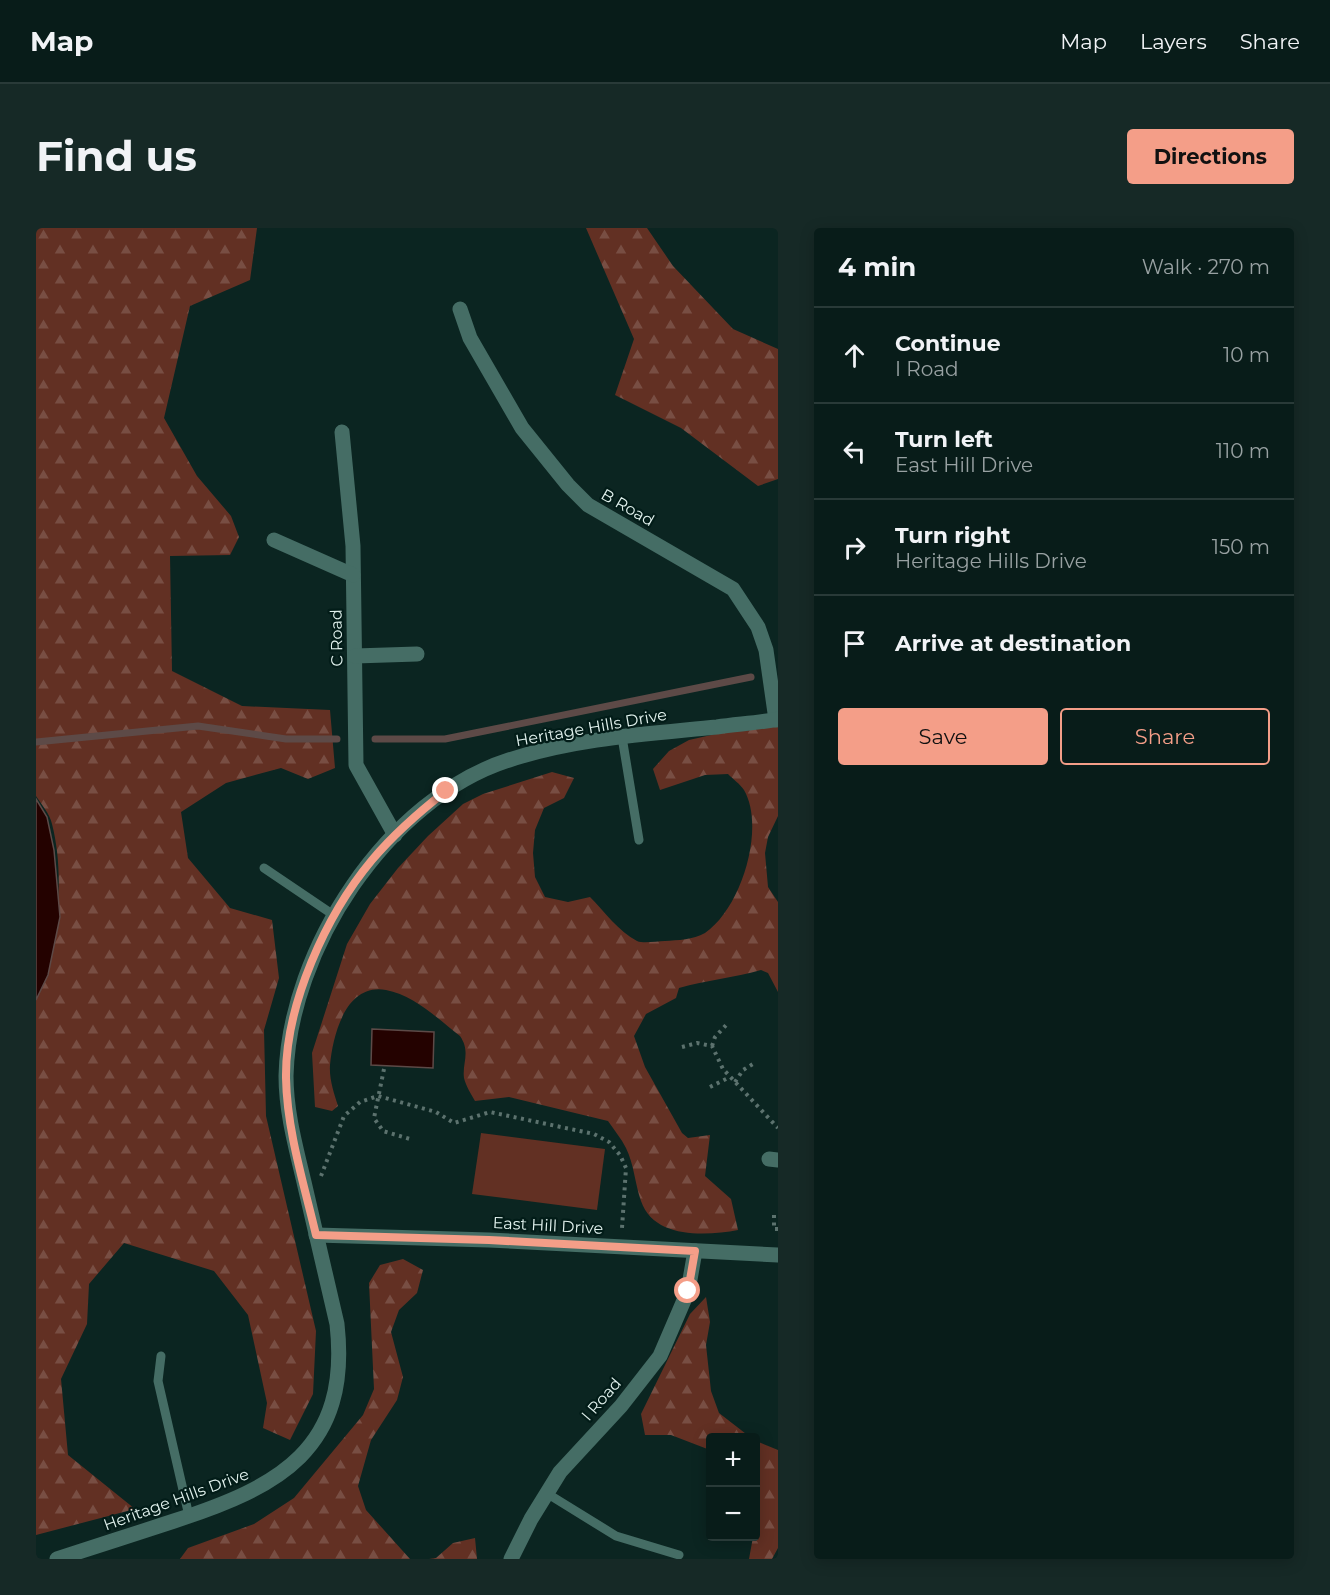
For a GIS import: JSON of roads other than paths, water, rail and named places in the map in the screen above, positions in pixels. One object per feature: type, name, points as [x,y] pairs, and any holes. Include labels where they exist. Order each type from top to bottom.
[{"type":"street","name":"B Road","points":[[460,309],[470,338],[522,428],[588,505],[733,589],[758,627],[766,650],[777,720]]},
{"type":"street","name":"C Road","points":[[342,432],[353,575],[356,765],[395,835]]},
{"type":"street","points":[[274,540],[353,575]]},
{"type":"street","points":[[355,656],[417,654]]},
{"type":"street","name":"Heritage Hills Drive","points":[[57,1559],[189,1516],[264,1485],[291,1466],[313,1444],[328,1414],[338,1386],[341,1357],[337,1324],[290,1117],[286,1076],[291,1035],[300,996],[314,956],[334,915],[351,888],[395,835],[446,791],[508,760],[551,749],[622,737],[777,720]]},
{"type":"street","name":"East Hill Drive","points":[[316,1235],[778,1255]]},
{"type":"street","name":"I Road","points":[[511,1559],[531,1519],[560,1472],[621,1406],[660,1356],[688,1291],[695,1251]]},
{"type":"lane","points":[[622,737],[639,840]]},
{"type":"lane","points":[[264,868],[334,915]]},
{"type":"lane","points":[[161,1356],[158,1381],[189,1516]]},
{"type":"lane","points":[[548,1494],[616,1536],[679,1556]]},
{"type":"waterway","points":[[375,739],[445,739],[751,677]]},
{"type":"waterway","points":[[36,742],[198,726],[286,739],[337,739]]}]
